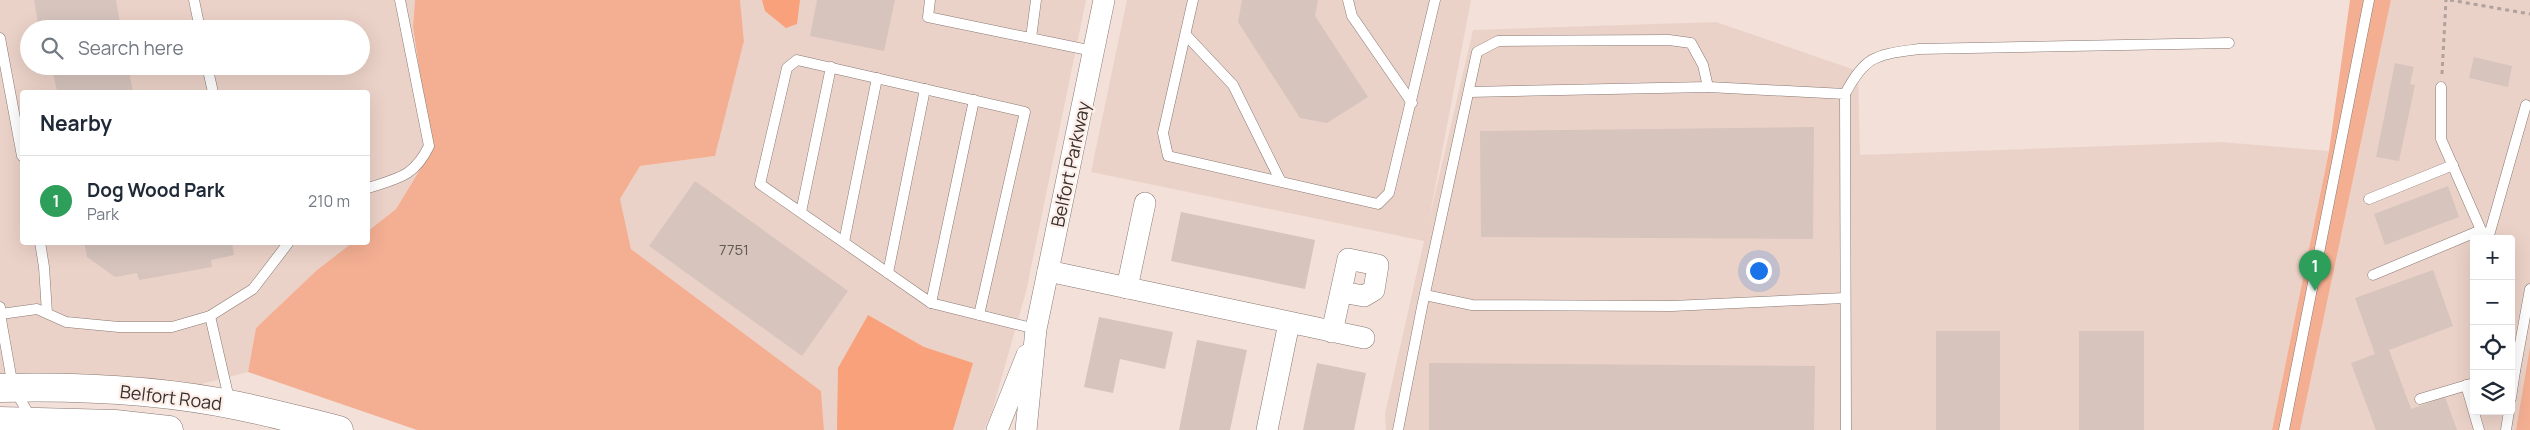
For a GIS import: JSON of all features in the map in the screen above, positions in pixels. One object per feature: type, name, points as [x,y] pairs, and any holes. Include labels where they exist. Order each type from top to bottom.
[{"type":"street","name":"Belfort Parkway","points":[[1026,430],[1036,329],[1104,0]]},
{"type":"street","points":[[1127,288],[1146,203]]},
{"type":"street","points":[[1048,271],[1364,338]]},
{"type":"street","points":[[1332,332],[1341,292]]},
{"type":"street","points":[[1268,430],[1289,323]]},
{"type":"street","name":"Belfort Parkway","points":[[997,430],[1036,329]]},
{"type":"street","name":"Belfort Road","points":[[6,387],[117,391],[230,404],[339,430]]},
{"type":"street","name":"Belfort Road","points":[[0,421],[33,425],[115,424],[169,430]]},
{"type":"lane","points":[[194,0],[198,20]]},
{"type":"lane","points":[[370,187],[408,175],[421,163],[429,146],[400,0]]},
{"type":"lane","points":[[930,0],[928,17],[1093,51]]},
{"type":"lane","points":[[1030,38],[1036,0]]},
{"type":"lane","points":[[1193,0],[1164,133],[1168,156],[1280,180],[1378,204],[1389,193],[1412,103],[1435,0]]},
{"type":"lane","points":[[1348,0],[1352,16],[1412,103]]},
{"type":"lane","points":[[2284,430],[2369,0]]},
{"type":"lane","points":[[1186,35],[1233,85],[1280,180]]},
{"type":"lane","points":[[0,38],[20,145]]},
{"type":"lane","points":[[1398,430],[1424,295],[1477,52],[1498,41],[1670,40],[1691,44],[1703,65],[1708,87]]},
{"type":"lane","points":[[1846,430],[1845,94],[1857,71],[1877,56],[1919,48],[2229,43]]},
{"type":"lane","points":[[978,315],[1025,112],[797,60],[787,68],[760,184],[932,303],[978,315],[1036,329]]},
{"type":"lane","points":[[801,212],[831,67]]},
{"type":"lane","points":[[209,75],[213,90]]},
{"type":"lane","points":[[844,242],[877,78]]},
{"type":"lane","points":[[1469,92],[1708,87],[1845,94]]},
{"type":"lane","points":[[2373,276],[2482,234],[2441,139],[2441,87]]},
{"type":"lane","points":[[888,272],[925,89]]},
{"type":"lane","points":[[932,303],[974,100]]},
{"type":"lane","points":[[2489,235],[2526,105]]},
{"type":"lane","points":[[2369,199],[2453,165]]},
{"type":"lane","points":[[40,245],[47,314]]},
{"type":"lane","points":[[33,425],[6,387],[0,312],[37,309],[66,322],[119,327],[172,327],[210,316],[253,289],[287,245]]},
{"type":"lane","points":[[2513,370],[2530,289]]},
{"type":"lane","points":[[1424,295],[1472,305],[1662,306],[1845,298]]},
{"type":"lane","points":[[210,316],[230,404]]},
{"type":"lane","points":[[2420,398],[2470,384]]},
{"type":"lane","points":[[2476,415],[2479,430]]},
{"type":"lane","points":[[2506,430],[2508,415]]},
{"type":"path","points":[[2441,87],[2446,0]]},
{"type":"path","points":[[2450,0],[2530,14]]},
{"type":"shaded area","points":[[0,0],[415,0],[413,27],[424,101],[427,158],[396,209],[370,229],[370,90],[20,90],[20,245],[349,245],[317,270],[256,328],[248,372],[190,387],[0,378]]},
{"type":"shaded area","points":[[415,0],[740,0],[744,41],[715,156],[640,166],[620,199],[631,249],[821,391],[824,430],[417,430],[248,372],[256,328],[317,270],[349,245],[370,245],[370,229],[396,209],[427,158],[424,101],[413,27]]},
{"type":"shaded area","points":[[740,0],[1086,0],[1026,292],[991,415],[984,430],[824,430],[821,391],[631,249],[620,199],[640,166],[715,156],[744,41]]},
{"type":"shaded area","points":[[762,0],[800,0],[797,24],[786,28],[765,11]]},
{"type":"shaded area","points":[[1127,0],[1471,0],[1429,220],[1473,30],[1716,22],[1858,71],[1860,155],[2220,142],[2329,151],[2272,430],[1386,430],[1385,414],[1424,241],[1091,172]]},
{"type":"shaded area","points":[[2350,0],[2391,0],[2300,430],[2272,430],[2329,151]]},
{"type":"shaded area","points":[[2391,0],[2530,0],[2530,345],[2516,430],[2300,430]]},
{"type":"shaded area","points":[[868,315],[924,347],[973,363],[953,430],[837,430],[838,368]]},
{"type":"shaded area","points":[[2530,346],[2530,430],[2516,430]]},
{"type":"building","points":[[34,0],[116,0],[119,20],[37,20]]},
{"type":"building","points":[[817,0],[895,0],[884,51],[810,36]]},
{"type":"building","points":[[1242,0],[1318,0],[1315,16],[1368,97],[1327,123],[1300,118],[1238,22]]},
{"type":"building","points":[[2474,57],[2512,66],[2508,87],[2469,78]]},
{"type":"building","points":[[2395,63],[2414,67],[2410,84],[2415,85],[2399,161],[2376,157]]},
{"type":"building","points":[[54,75],[130,75],[133,90],[57,90]]},
{"type":"building","points":[[1814,127],[1813,239],[1481,237],[1480,131]]},
{"type":"building","points":[[695,181],[848,291],[802,356],[649,246]]},
{"type":"building","points":[[2448,186],[2459,217],[2385,245],[2374,214]]},
{"type":"building","points":[[1181,212],[1315,240],[1305,289],[1171,261]]},
{"type":"building","points":[[85,245],[232,245],[234,255],[211,260],[212,267],[139,280],[137,273],[115,277],[87,257]]},
{"type":"building","points":[[2433,270],[2453,326],[2389,350],[2411,409],[2445,397],[2457,430],[2376,430],[2351,363],[2375,354],[2355,298]]},
{"type":"building","points":[[1099,317],[1173,332],[1165,369],[1120,359],[1113,393],[1084,387]]},
{"type":"building","points":[[1936,331],[2000,331],[2000,430],[1936,430]]},
{"type":"building","points":[[2079,331],[2144,331],[2144,430],[2079,430]]},
{"type":"building","points":[[1197,340],[1247,350],[1230,430],[1179,430]]},
{"type":"building","points":[[1317,363],[1366,373],[1354,430],[1303,430]]},
{"type":"building","points":[[1429,363],[1815,366],[1814,430],[1429,430]]},
{"type":"place","name":"Dog Wood Park","points":[[2315,291]]}]
